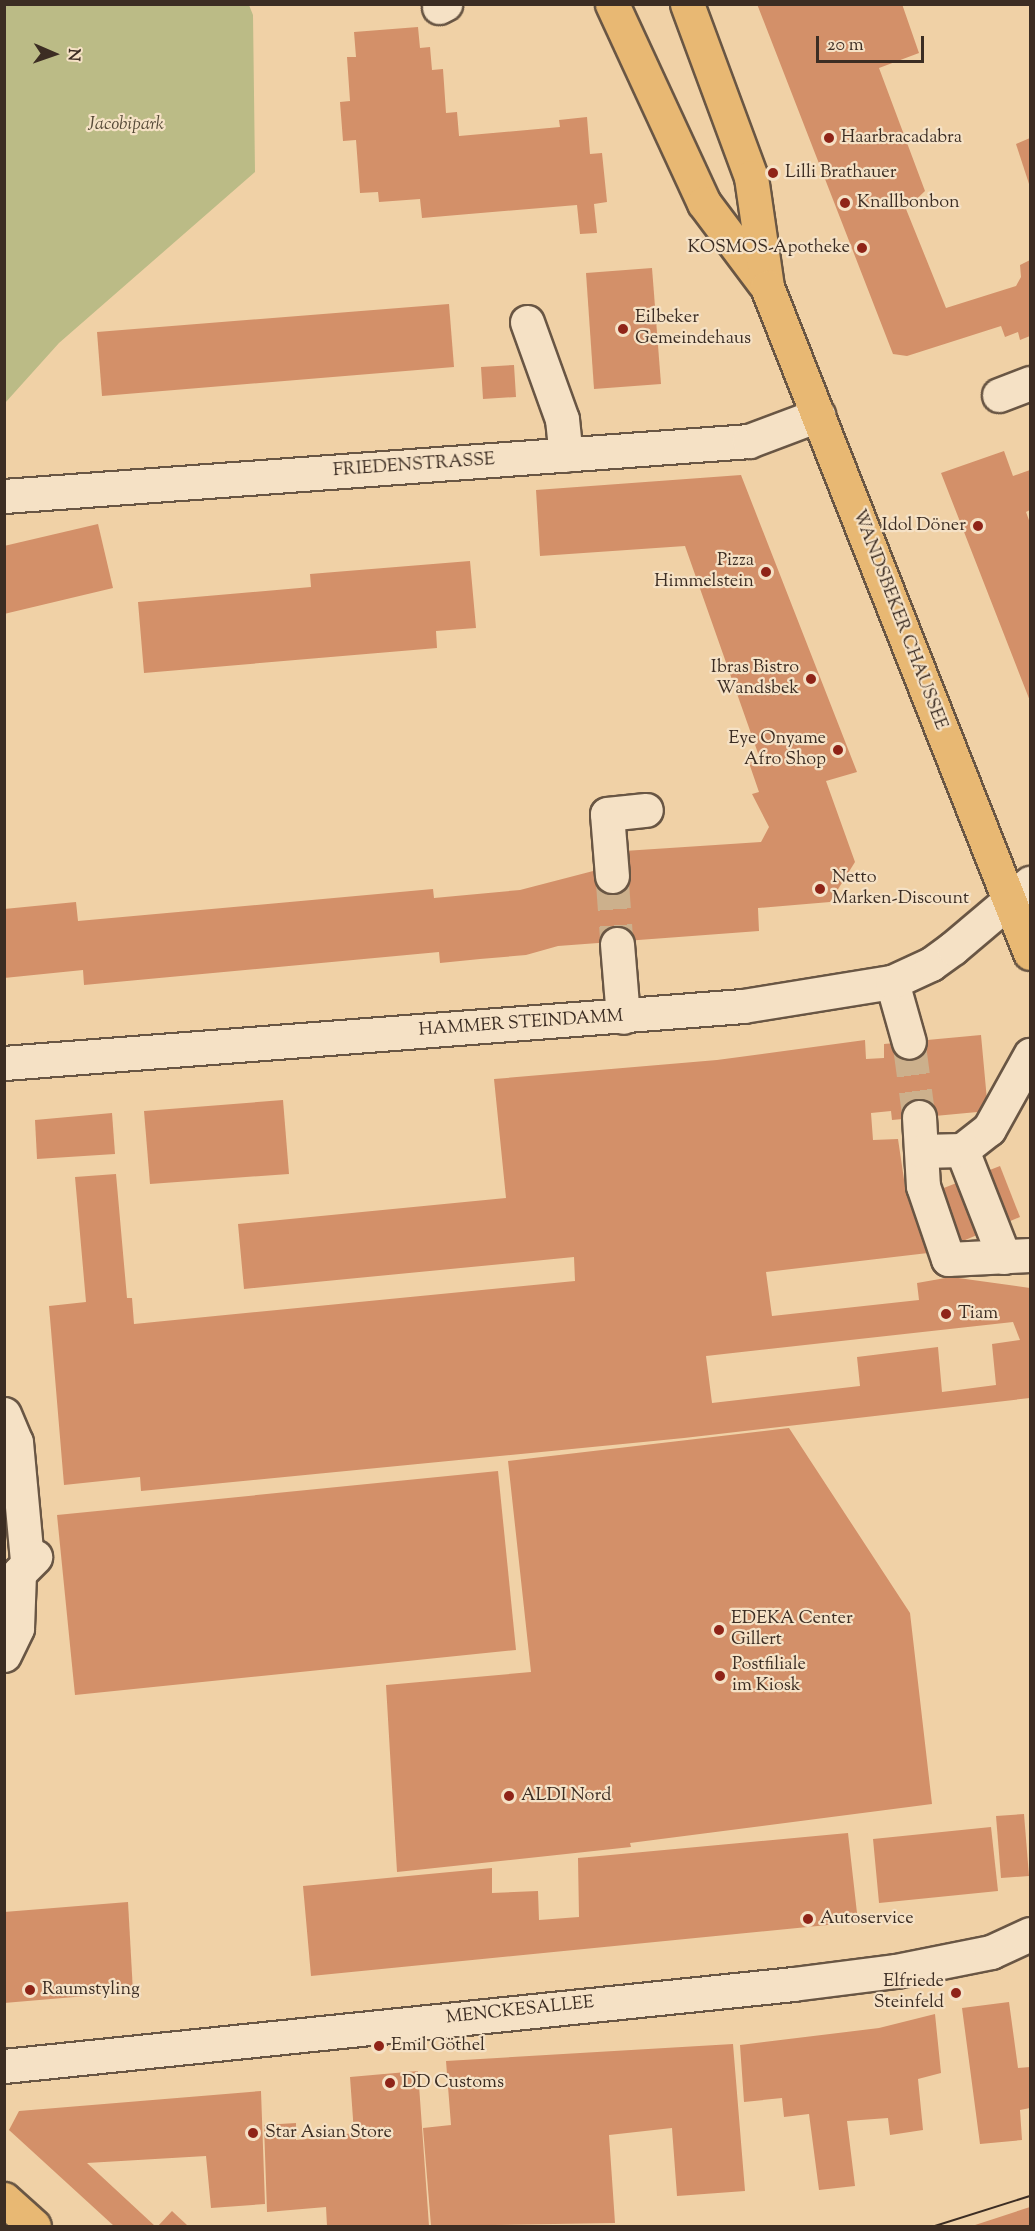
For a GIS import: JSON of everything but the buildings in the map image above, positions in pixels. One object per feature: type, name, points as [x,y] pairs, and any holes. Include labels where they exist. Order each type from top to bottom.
[{"type":"main road","name":"WANDSBEKER CHAUSSEE","points":[[612,4],[704,203],[766,287],[1021,892],[1030,953]]},
{"type":"main road","name":"WANDSBEKER CHAUSSEE","points":[[687,4],[751,177],[766,287]]},
{"type":"main road","points":[[4,2199],[34,2226]]},
{"type":"street","points":[[527,322],[561,419],[566,455]]},
{"type":"street","points":[[999,394],[1030,383]]},
{"type":"street","name":"FRIEDENSTRASSE","points":[[4,496],[749,441],[818,415]]},
{"type":"street","points":[[612,876],[607,813],[646,810]]},
{"type":"street","name":"HAMMER STEINDAMM","points":[[4,1063],[623,1017],[743,1006],[892,982],[931,964],[1021,892]]},
{"type":"street","points":[[617,944],[623,1017]]},
{"type":"street","points":[[892,982],[909,1042]]},
{"type":"street","points":[[922,1151],[963,1150],[989,1129],[1030,1056]]},
{"type":"street","points":[[919,1118],[923,1186],[948,1259],[1017,1256],[963,1150]]},
{"type":"street","points":[[4,1414],[15,1442],[31,1559],[17,1582],[17,1628],[4,1655]]},
{"type":"street","name":"MENCKESALLEE","points":[[4,2066],[793,1984],[896,1971],[991,1952],[1030,1935]]},
{"type":"green space","name":"Jacobipark","points":[[5,4],[249,5],[253,15],[255,172],[59,343],[5,403]]},
{"type":"tunnel","points":[[612,876],[617,944]]},
{"type":"tunnel","points":[[909,1042],[919,1117]]},
{"type":"tram line","points":[[935,2226],[1030,2196]]},
{"type":"place","name":"Haarbracadabra","points":[[829,138]]},
{"type":"place","name":"Lilli Brathauer","points":[[773,173]]},
{"type":"place","name":"Knallbonbon","points":[[845,203]]},
{"type":"place","name":"KOSMOS-Apotheke","points":[[862,248]]},
{"type":"place","name":"Eilbeker Gemeindehaus","points":[[623,329]]},
{"type":"place","name":"Idol Döner","points":[[978,526]]},
{"type":"place","name":"Pizza Himmelstein","points":[[766,572]]},
{"type":"place","name":"Ibras Bistro Wandsbek","points":[[811,679]]},
{"type":"place","name":"Eye Onyame Afro Shop","points":[[838,750]]},
{"type":"place","name":"Netto Marken-Discount","points":[[820,889]]},
{"type":"place","name":"Tiam","points":[[946,1314]]},
{"type":"place","name":"EDEKA Center Gillert","points":[[719,1630]]},
{"type":"place","name":"Postfiliale im Kiosk","points":[[720,1676]]},
{"type":"place","name":"ALDI Nord","points":[[509,1796]]},
{"type":"place","name":"Autoservice","points":[[808,1919]]},
{"type":"place","name":"Raumstyling","points":[[30,1990]]},
{"type":"place","name":"Elfriede Steinfeld","points":[[956,1993]]},
{"type":"place","name":"Emil Göthel","points":[[379,2046]]},
{"type":"place","name":"DD Customs","points":[[390,2083]]},
{"type":"place","name":"Star Asian Store","points":[[253,2133]]}]
